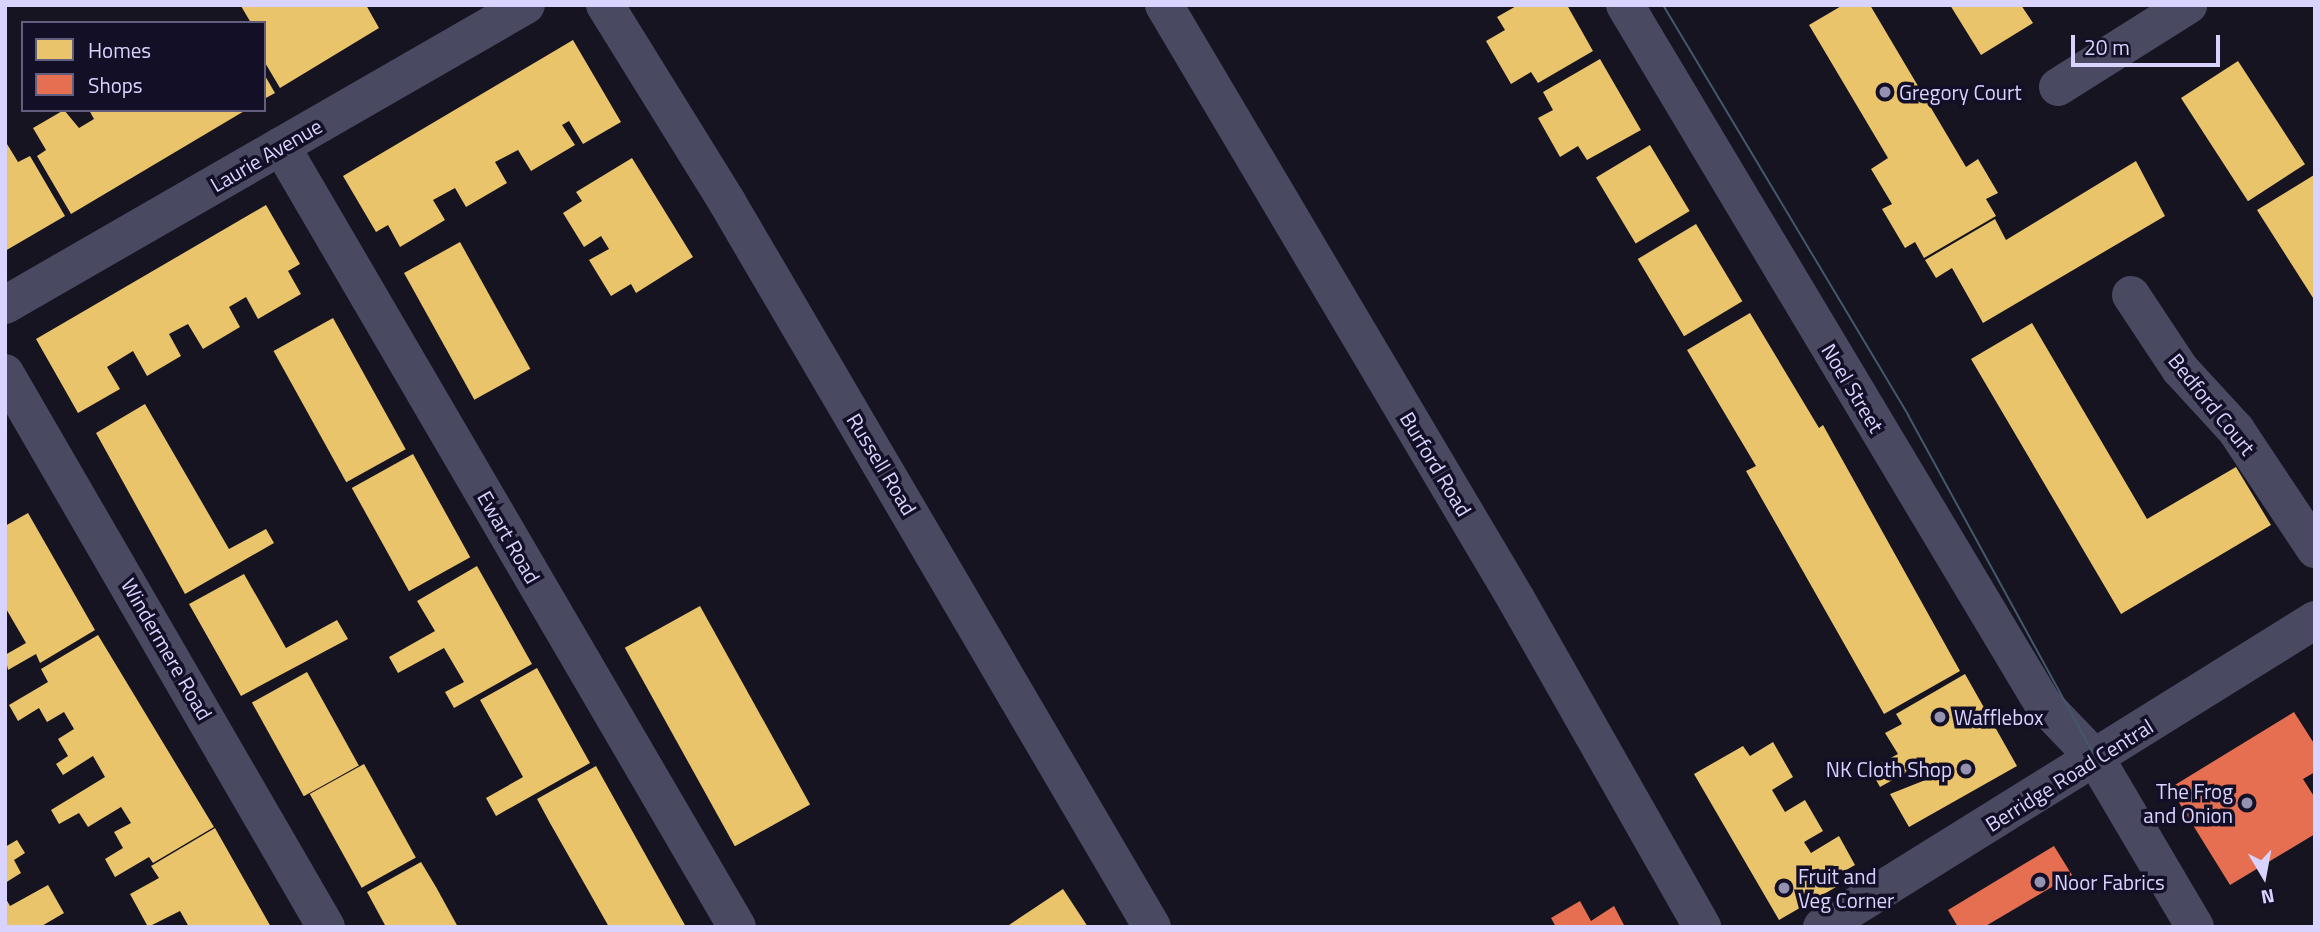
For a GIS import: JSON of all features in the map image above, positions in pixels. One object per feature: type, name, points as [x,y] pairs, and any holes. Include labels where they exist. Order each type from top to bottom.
[{"type":"street","name":"Laurie Avenue","points":[[5,305],[526,5]]},
{"type":"street","name":"Russell Road","points":[[605,5],[762,261],[1152,927]]},
{"type":"street","name":"Burford Road","points":[[1164,5],[1516,600],[1702,927]]},
{"type":"street","name":"Noel Street","points":[[1625,5],[2043,704],[2096,759],[2195,927]]},
{"type":"street","points":[[2058,87],[2188,5]]},
{"type":"street","name":"Ewart Road","points":[[281,146],[737,927]]},
{"type":"street","name":"Bedford Court","points":[[2132,295],[2180,369],[2236,430],[2315,549]]},
{"type":"street","name":"Windermere Road","points":[[5,373],[326,927]]},
{"type":"street","name":"Berridge Road Central","points":[[1822,927],[2096,759],[2315,620]]},
{"type":"building: Homes","points":[[366,5],[379,28],[280,88],[266,64],[266,21],[250,21],[241,6]]},
{"type":"building: Homes","points":[[1518,5],[1567,5],[1593,51],[1538,83],[1531,72],[1511,84],[1486,41],[1505,30],[1497,17]]},
{"type":"building: Homes","name":"Gregory Court","points":[[1843,5],[1870,5],[1966,167],[1978,159],[1998,193],[1986,199],[1996,216],[1924,258],[1915,242],[1905,248],[1882,209],[1892,204],[1871,169],[1888,158],[1809,25]]},
{"type":"building: Homes","points":[[1950,5],[2021,5],[2033,23],[1981,55]]},
{"type":"building: Homes","points":[[573,40],[621,122],[583,144],[569,121],[562,125],[575,145],[531,171],[518,150],[495,162],[507,183],[466,207],[455,188],[433,200],[445,220],[400,247],[388,225],[376,232],[343,176]]},
{"type":"building: Homes","points":[[1600,59],[1641,130],[1587,160],[1578,146],[1560,157],[1538,118],[1553,110],[1543,92]]},
{"type":"building: Homes","points":[[2238,61],[2305,164],[2248,201],[2181,98]]},
{"type":"building: Homes","points":[[266,77],[275,93],[266,98]]},
{"type":"building: Homes","points":[[61,112],[66,112],[79,128],[94,119],[90,112],[243,112],[71,214],[37,156],[46,150],[33,128]]},
{"type":"building: Homes","points":[[7,144],[18,162],[30,156],[65,216],[5,251]]},
{"type":"building: Homes","points":[[1650,145],[1690,211],[1636,243],[1596,177]]},
{"type":"building: Homes","points":[[632,158],[693,257],[636,293],[631,284],[611,296],[589,260],[609,249],[601,236],[584,247],[563,213],[582,201],[576,192]]},
{"type":"building: Homes","points":[[2136,161],[2165,216],[1983,323],[1952,268],[1936,278],[1925,260],[1995,219],[2006,240]]},
{"type":"building: Homes","points":[[2314,175],[2315,177],[2315,301],[2257,210]]},
{"type":"building: Homes","points":[[266,205],[300,264],[288,271],[301,294],[258,319],[246,297],[229,307],[240,327],[203,349],[188,324],[169,334],[181,356],[147,376],[133,351],[107,367],[120,389],[78,413],[36,339]]},
{"type":"building: Homes","points":[[1696,224],[1742,301],[1684,336],[1638,259]]},
{"type":"building: Homes","points":[[460,242],[530,369],[474,400],[404,273]]},
{"type":"building: Homes","points":[[1750,313],[1819,428],[1823,425],[1960,671],[1884,714],[1746,471],[1756,466],[1687,350]]},
{"type":"building: Homes","points":[[333,318],[406,449],[346,482],[274,351]]},
{"type":"building: Homes","points":[[2032,323],[2147,519],[2236,467],[2271,525],[2121,614],[1971,359]]},
{"type":"building: Homes","points":[[145,404],[229,549],[266,529],[274,543],[185,594],[96,433]]},
{"type":"building: Homes","points":[[413,454],[470,557],[409,591],[352,488]]},
{"type":"building: Homes","points":[[28,513],[95,630],[40,663],[36,654],[8,670],[5,655],[26,643],[5,607],[5,526]]},
{"type":"building: Homes","points":[[477,566],[532,664],[454,708],[445,692],[464,682],[444,648],[398,673],[389,657],[435,631],[417,601]]},
{"type":"building: Homes","points":[[244,574],[286,648],[337,620],[348,639],[241,696],[189,604]]},
{"type":"building: Homes","points":[[700,606],[810,805],[735,846],[625,648]]},
{"type":"building: Homes","points":[[98,635],[214,827],[153,863],[149,857],[115,877],[105,859],[123,848],[114,832],[131,823],[121,807],[88,827],[79,813],[59,824],[51,810],[105,777],[93,756],[63,775],[56,764],[68,756],[58,739],[74,729],[64,712],[47,722],[39,708],[18,721],[9,705],[48,682],[41,669]]},
{"type":"building: Homes","points":[[537,668],[590,763],[496,816],[486,798],[523,777],[480,700]]},
{"type":"building: Homes","points":[[307,672],[359,766],[304,796],[252,703]]},
{"type":"building: Homes","points":[[1965,674],[2017,766],[1909,827],[1890,794],[1933,777],[1925,762],[1880,787],[1870,769],[1898,754],[1885,733],[1902,724],[1896,714]]},
{"type":"building: Homes","points":[[1773,742],[1793,777],[1772,790],[1785,812],[1805,800],[1823,831],[1804,842],[1811,853],[1839,836],[1855,865],[1832,878],[1836,887],[1779,920],[1694,774],[1743,746],[1750,756]]},
{"type":"building: Homes","points":[[364,764],[416,858],[362,888],[310,794]]},
{"type":"building: Homes","points":[[596,766],[686,927],[609,927],[550,823],[537,799]]},
{"type":"building: Homes","points":[[215,828],[271,927],[189,927],[180,911],[148,927],[130,894],[159,878],[151,866]]},
{"type":"building: Homes","points":[[17,840],[25,853],[14,860],[21,873],[5,883],[5,847]]},
{"type":"building: Homes","points":[[421,862],[458,927],[386,927],[367,892]]},
{"type":"building: Homes","points":[[48,885],[64,913],[40,927],[5,927],[5,897],[10,906]]},
{"type":"building: Homes","points":[[1063,889],[1088,927],[1006,927]]},
{"type":"building: Shops","name":"The Frog and Onion","points":[[2294,712],[2315,745],[2315,772],[2303,779],[2315,798],[2315,834],[2230,885],[2170,788]]},
{"type":"building: Shops","points":[[2054,846],[2072,875],[1984,927],[1958,927],[1948,910]]},
{"type":"building: Shops","points":[[1580,901],[1591,921],[1614,906],[1625,927],[1556,927],[1551,918]]},
{"type":"tram line","points":[[1663,5],[1908,415],[2096,759]]},
{"type":"place","name":"Gregory Court","points":[[1885,92]]},
{"type":"place","name":"Wafflebox","points":[[1940,717]]},
{"type":"place","name":"NK Cloth Shop","points":[[1966,769]]},
{"type":"place","name":"The Frog and Onion","points":[[2247,803]]},
{"type":"place","name":"Noor Fabrics","points":[[2040,882]]},
{"type":"place","name":"Fruit and Veg Corner","points":[[1784,888]]}]
